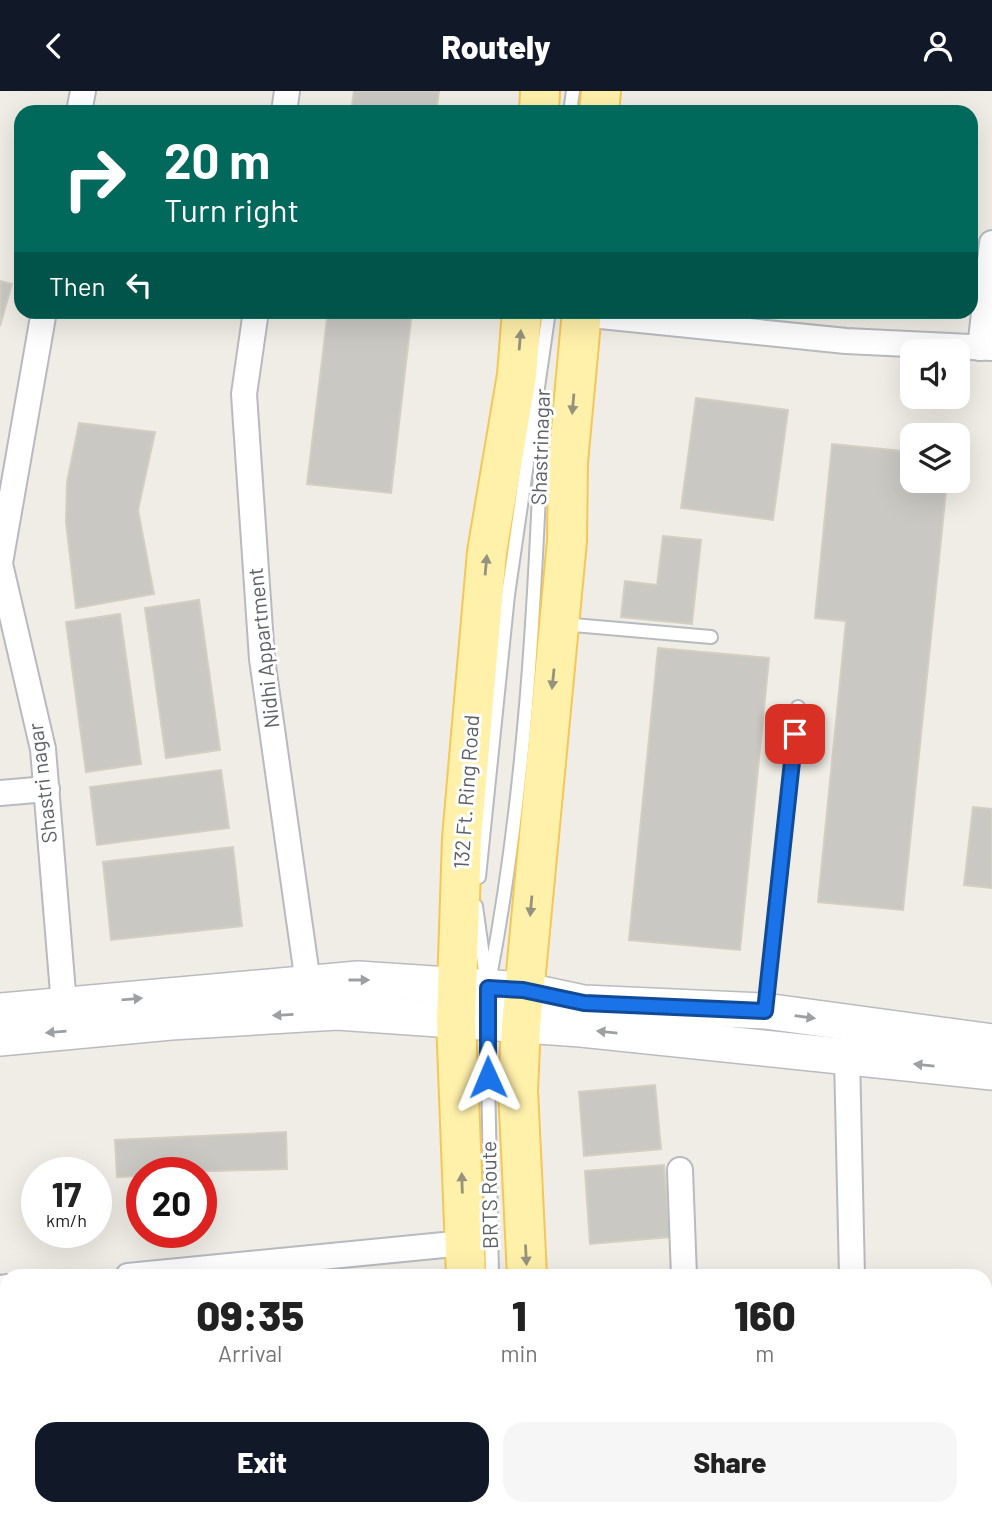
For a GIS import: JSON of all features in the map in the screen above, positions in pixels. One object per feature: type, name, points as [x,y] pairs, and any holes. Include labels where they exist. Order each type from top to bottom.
[{"type":"main road","name":"132 Ft. Ring Road","points":[[521,319],[517,375],[487,552],[462,838],[488,1005],[518,1090],[527,1269]]},
{"type":"main road","name":"132 Ft. Ring Road","points":[[465,1259],[488,1005],[558,624],[567,541],[571,319]]},
{"type":"main road","points":[[0,1011],[358,979],[488,1005],[846,1057],[992,1072]]},
{"type":"main road","points":[[0,1038],[171,1022],[337,1012],[584,1003],[765,1011],[992,1042]]},
{"type":"street","points":[[637,319],[846,341],[986,348],[992,243]]},
{"type":"street","name":"Shastri nagar","points":[[43,319],[0,563],[6,612],[43,749],[64,1005]]},
{"type":"street","name":"Nidhi Appartment","points":[[255,319],[244,394],[262,659],[309,983]]},
{"type":"street","points":[[0,793],[47,789]]},
{"type":"street","points":[[846,1057],[852,1269]]},
{"type":"street","points":[[680,1170],[684,1269]]},
{"type":"street","points":[[271,1269],[465,1259]]},
{"type":"lane","points":[[544,364],[567,319]]},
{"type":"lane","name":"Shastrinagar","points":[[488,1005],[476,905],[508,595],[544,364]]},
{"type":"lane","name":"Shastrinagar","points":[[488,1005],[504,902],[536,595],[544,364]]},
{"type":"lane","points":[[558,624],[711,637]]},
{"type":"lane","points":[[765,1011],[798,707]]},
{"type":"lane","name":"BRTS Route","points":[[488,1005],[492,1269]]},
{"type":"building","points":[[354,91],[439,91],[437,105],[352,105]]},
{"type":"building","points":[[0,281],[12,284],[0,326]]},
{"type":"building","points":[[327,319],[411,319],[391,493],[307,484]]},
{"type":"building","points":[[696,398],[788,410],[773,520],[681,508]]},
{"type":"building","points":[[79,423],[155,432],[138,510],[154,594],[76,608],[66,522],[67,482]]},
{"type":"building","points":[[832,444],[900,451],[900,493],[946,493],[903,910],[818,902],[846,621],[815,618]]},
{"type":"building","points":[[663,536],[701,540],[692,624],[621,617],[625,581],[657,585]]},
{"type":"building","points":[[199,600],[220,750],[166,758],[145,608]]},
{"type":"building","points":[[120,614],[141,764],[86,772],[66,622]]},
{"type":"building","points":[[658,648],[769,658],[740,950],[629,940]]},
{"type":"building","points":[[221,770],[229,828],[97,845],[90,787]]},
{"type":"building","points":[[973,807],[992,809],[992,888],[964,885]]},
{"type":"building","points":[[233,847],[242,926],[111,940],[103,862]]},
{"type":"building","points":[[655,1085],[661,1149],[584,1156],[579,1092]]},
{"type":"building","points":[[286,1132],[287,1169],[217,1171],[217,1157],[126,1157],[126,1177],[117,1177],[115,1140]]},
{"type":"building","points":[[664,1165],[670,1237],[590,1244],[585,1171]]},
{"type":"route","points":[[488,1077],[488,988],[523,990],[584,1003],[765,1011],[795,734]]}]
